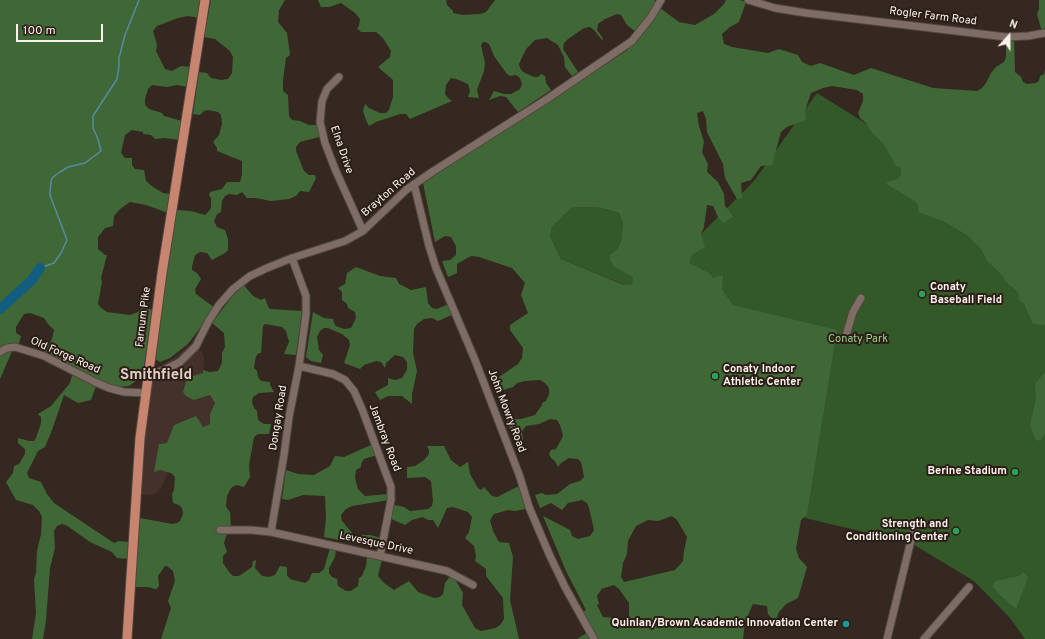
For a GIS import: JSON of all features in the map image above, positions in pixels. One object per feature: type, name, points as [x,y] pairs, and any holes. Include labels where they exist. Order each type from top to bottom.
[{"type":"main road","name":"Farnum Pike","points":[[126,639],[140,438],[162,273],[206,0]]},
{"type":"street","name":"Brayton Road","points":[[149,373],[162,371],[180,362],[196,346],[208,322],[219,305],[233,289],[250,276],[292,258],[345,241],[363,232],[395,200],[414,184],[547,99],[632,41],[662,0]]},
{"type":"street","name":"Rogler Farm Road","points":[[748,0],[775,8],[806,13],[1006,37],[1028,36],[1045,33]]},
{"type":"street","name":"Elna Drive","points":[[338,77],[327,89],[322,101],[320,122],[325,143],[335,170],[363,232]]},
{"type":"street","name":"John Mowry Road","points":[[414,184],[436,268],[475,360],[520,477],[529,507],[562,581],[594,639]]},
{"type":"street","name":"Dongay Road","points":[[271,532],[289,417],[299,366],[306,314],[306,296],[292,258]]},
{"type":"street","points":[[845,339],[853,312],[861,298]]},
{"type":"street","name":"Old Forge Road","points":[[0,352],[7,348],[15,347],[44,356],[109,388],[124,392],[146,393]]},
{"type":"street","name":"Jambray Road","points":[[299,366],[333,374],[345,380],[354,391],[362,409],[391,487],[391,500],[380,556]]},
{"type":"street","points":[[220,530],[251,530],[271,532]]},
{"type":"street","name":"Levesque Drive","points":[[271,532],[447,571],[473,585]]},
{"type":"street","points":[[887,639],[913,532]]},
{"type":"street","points":[[924,639],[970,587]]},
{"type":"shaded area","points":[[191,344],[202,352],[204,358],[203,373],[189,377],[194,400],[210,395],[215,403],[210,414],[210,424],[167,443],[159,444],[155,472],[160,470],[168,472],[162,487],[155,494],[137,494],[147,368],[161,366],[177,356]]},
{"type":"green space","points":[[0,0],[202,0],[199,18],[188,16],[178,18],[157,26],[153,31],[157,45],[156,51],[165,69],[172,71],[181,66],[191,67],[188,87],[177,85],[167,87],[152,85],[148,89],[145,99],[145,105],[149,109],[162,113],[164,116],[182,121],[179,140],[165,138],[155,139],[151,135],[132,130],[125,135],[121,153],[125,158],[132,158],[132,165],[135,169],[144,170],[146,181],[153,187],[163,193],[171,194],[168,213],[146,205],[130,202],[120,209],[114,216],[113,226],[105,228],[98,237],[98,249],[107,255],[101,278],[102,282],[98,304],[101,308],[107,312],[130,315],[138,312],[142,307],[153,310],[143,371],[141,377],[129,386],[116,387],[106,384],[42,353],[52,339],[54,330],[44,318],[30,313],[24,314],[16,327],[16,333],[21,336],[18,347],[13,349],[0,379]]},
{"type":"green space","points":[[211,0],[285,0],[279,10],[278,22],[287,33],[290,55],[286,58],[283,80],[283,91],[288,95],[289,116],[292,120],[300,121],[309,125],[320,125],[323,136],[300,142],[296,147],[296,151],[304,171],[309,175],[315,175],[316,178],[309,192],[300,191],[296,196],[289,199],[271,201],[247,198],[242,192],[237,195],[229,194],[225,196],[222,201],[221,212],[217,214],[214,221],[217,227],[225,230],[228,239],[228,250],[212,260],[207,253],[200,252],[195,255],[192,267],[192,270],[197,273],[201,279],[195,289],[196,294],[215,308],[188,344],[170,358],[160,362],[154,358],[153,353],[177,210],[191,211],[205,215],[211,208],[210,192],[222,189],[227,182],[240,182],[242,175],[242,161],[217,151],[217,148],[213,142],[219,135],[222,124],[221,115],[218,112],[208,110],[204,111],[200,115],[193,114],[199,72],[207,73],[211,78],[221,80],[228,79],[232,73],[233,57],[230,51],[215,39],[204,37]]},
{"type":"green space","points":[[318,0],[446,0],[447,5],[453,13],[463,15],[480,14],[486,12],[495,0],[654,0],[657,3],[636,32],[627,25],[621,15],[617,14],[598,24],[597,30],[603,38],[602,40],[590,27],[584,28],[568,39],[564,43],[563,49],[578,72],[572,76],[565,67],[564,57],[558,45],[547,38],[535,40],[526,49],[519,64],[520,68],[523,72],[534,77],[538,77],[541,74],[545,76],[546,83],[551,90],[518,112],[506,97],[500,96],[489,100],[494,91],[504,94],[511,94],[520,89],[522,84],[520,78],[516,75],[510,76],[507,74],[494,56],[489,44],[483,42],[481,45],[485,63],[484,71],[477,90],[479,98],[468,97],[470,91],[468,84],[451,78],[446,85],[445,94],[452,101],[410,119],[406,114],[400,114],[376,122],[369,126],[363,111],[365,104],[369,108],[380,113],[386,113],[389,110],[393,97],[393,80],[378,67],[390,57],[391,51],[383,38],[376,32],[361,32],[357,28],[359,26],[360,19],[355,13],[341,3],[329,7],[321,7]]},
{"type":"green space","points":[[726,0],[740,0],[746,2],[739,22],[722,34],[724,44],[732,47],[768,53],[779,49],[798,55],[802,62],[811,66],[820,63],[854,75],[871,68],[933,88],[977,91],[982,88],[996,67],[1004,62],[1006,57],[1006,38],[1014,36],[1015,72],[1021,77],[1023,82],[1027,84],[1036,83],[1039,81],[1040,76],[1044,74],[1045,69],[1045,325],[1033,324],[1024,304],[1018,299],[1019,295],[1017,291],[1008,284],[999,272],[987,261],[982,250],[967,235],[943,221],[918,212],[919,206],[915,201],[888,185],[886,182],[896,180],[901,175],[901,168],[896,166],[883,143],[873,134],[866,123],[860,118],[858,113],[863,101],[863,94],[857,90],[832,86],[811,93],[805,111],[806,120],[787,127],[781,132],[772,165],[761,166],[751,180],[741,183],[742,198],[737,199],[725,178],[723,164],[707,132],[706,119],[703,111],[697,113],[704,142],[702,152],[708,164],[707,172],[718,182],[724,194],[725,206],[733,217],[724,223],[719,219],[713,206],[707,205],[704,227],[701,234],[705,247],[692,255],[689,263],[709,273],[713,278],[723,275],[722,290],[733,305],[837,330],[807,514],[801,520],[796,549],[799,558],[807,567],[798,598],[786,604],[779,612],[775,622],[768,614],[767,606],[753,604],[745,622],[743,639],[577,639],[590,631],[581,613],[586,610],[566,571],[543,516],[570,530],[572,536],[578,539],[590,536],[594,530],[589,508],[587,503],[582,500],[568,503],[562,510],[551,503],[540,508],[535,495],[542,493],[546,495],[557,494],[570,484],[580,481],[584,477],[581,462],[578,459],[569,458],[558,467],[555,461],[551,458],[549,454],[551,450],[556,449],[563,436],[557,420],[550,419],[539,424],[526,426],[522,431],[523,441],[516,444],[506,419],[521,419],[535,415],[542,403],[546,401],[549,394],[549,388],[545,383],[540,380],[525,381],[517,383],[513,387],[496,392],[491,379],[499,377],[518,364],[522,358],[523,348],[510,330],[510,325],[528,313],[521,295],[525,283],[512,268],[472,256],[457,264],[457,273],[448,277],[442,261],[450,260],[456,255],[456,246],[451,237],[445,236],[435,242],[423,183],[626,51],[643,34],[660,8],[679,22],[695,25],[714,14]],"holes":[[[571,208],[602,208],[619,213],[623,224],[621,241],[617,249],[610,255],[610,260],[614,267],[633,277],[632,285],[624,285],[561,259],[550,236],[552,227]],[[672,516],[677,520],[687,537],[683,561],[675,570],[624,582],[621,577],[623,563],[627,554],[628,541],[636,526],[648,520],[658,521]],[[614,585],[619,589],[629,603],[629,618],[623,622],[616,618],[603,617],[597,605],[599,604],[597,596],[601,589]]]},
{"type":"green space","points":[[1039,0],[1045,0],[1045,32],[1042,32],[1037,14],[1039,9]]},
{"type":"green space","name":"Conaty Park","points":[[817,93],[1005,210],[1045,256],[1045,639],[1025,639],[1010,618],[974,581],[911,543],[809,519],[772,507],[663,311],[701,234],[754,181]]},
{"type":"green space","points":[[571,208],[602,208],[619,213],[623,224],[621,241],[617,249],[610,255],[614,267],[634,277],[632,285],[625,285],[561,259],[550,236],[552,227]]},
{"type":"green space","points":[[356,267],[380,276],[396,278],[399,284],[411,290],[426,287],[428,303],[432,308],[437,309],[451,303],[456,313],[438,321],[432,318],[424,319],[417,324],[414,329],[413,353],[417,371],[412,394],[412,404],[402,396],[388,396],[380,400],[375,392],[388,385],[388,378],[395,380],[402,378],[407,370],[407,362],[403,357],[395,355],[386,363],[385,368],[381,362],[376,361],[364,365],[360,369],[344,363],[350,345],[349,340],[342,334],[328,328],[324,328],[320,331],[317,337],[319,350],[323,355],[321,363],[311,361],[306,357],[313,312],[324,318],[333,319],[336,326],[344,329],[351,328],[356,318],[355,312],[348,308],[347,304],[342,300],[342,292],[338,288],[345,284],[347,273]]},
{"type":"green space","points":[[243,284],[253,296],[261,300],[265,298],[270,309],[302,311],[296,355],[284,354],[289,342],[286,331],[282,327],[265,324],[263,326],[261,353],[256,356],[254,368],[257,371],[258,377],[261,381],[270,382],[274,392],[259,393],[253,397],[252,402],[257,411],[258,420],[264,424],[271,424],[269,434],[258,434],[254,437],[249,465],[250,477],[244,487],[236,485],[231,488],[227,496],[226,507],[230,512],[231,528],[228,530],[224,543],[227,552],[223,556],[223,563],[229,572],[233,576],[239,576],[252,567],[253,561],[256,560],[255,568],[262,576],[269,577],[275,575],[280,566],[287,567],[287,575],[290,579],[305,583],[309,580],[312,573],[319,573],[324,569],[330,548],[336,549],[335,557],[329,568],[329,573],[332,577],[337,579],[338,586],[346,591],[351,591],[358,586],[359,578],[362,576],[366,566],[367,556],[382,559],[378,576],[384,583],[394,590],[409,581],[418,592],[434,598],[440,597],[443,594],[445,583],[452,574],[463,593],[462,605],[475,628],[481,631],[496,628],[504,619],[503,598],[486,576],[486,569],[475,561],[476,556],[474,546],[465,538],[469,532],[472,517],[468,512],[453,507],[447,508],[438,528],[433,520],[428,520],[423,517],[412,520],[405,525],[389,518],[391,504],[404,507],[410,511],[428,509],[432,506],[431,481],[425,477],[407,478],[407,467],[415,466],[424,460],[429,454],[427,446],[444,446],[451,460],[460,467],[468,462],[470,474],[478,488],[481,490],[484,487],[492,496],[497,497],[521,485],[531,508],[515,511],[508,510],[494,514],[490,520],[493,531],[499,542],[509,543],[513,557],[510,600],[519,639],[161,639],[171,608],[168,601],[175,581],[173,571],[165,566],[158,576],[159,586],[156,589],[135,587],[140,518],[172,524],[180,521],[183,514],[182,508],[173,503],[172,494],[174,490],[175,477],[171,473],[160,470],[154,472],[159,444],[167,443],[174,425],[196,416],[203,427],[210,424],[210,414],[215,403],[210,395],[194,400],[186,396],[183,392],[189,377],[203,373],[203,370],[210,372],[218,371],[222,363],[222,353],[225,347],[224,333],[212,323]]},
{"type":"green space","points":[[1045,372],[1045,434],[1040,441],[1035,439],[1030,425],[1036,398],[1035,384]]},
{"type":"green space","points":[[72,375],[96,386],[91,400],[78,403],[64,395],[45,447],[38,451],[27,473],[29,478],[41,482],[47,494],[54,503],[114,543],[119,541],[130,542],[129,559],[117,558],[112,552],[90,542],[66,525],[62,524],[57,526],[54,531],[55,548],[50,568],[43,639],[32,639],[36,613],[34,579],[36,573],[37,551],[41,534],[42,517],[33,505],[16,500],[6,482],[13,473],[14,466],[19,464],[25,454],[25,449],[18,443],[18,438],[34,441],[41,423],[41,417],[38,414],[51,406],[70,383]]},
{"type":"green space","points":[[373,444],[377,455],[364,459],[361,467],[356,470],[355,478],[358,489],[365,496],[389,494],[389,500],[352,506],[346,509],[341,515],[342,521],[354,535],[370,535],[381,538],[380,542],[374,547],[324,537],[326,517],[325,496],[303,495],[288,500],[282,499],[286,470],[298,474],[314,475],[330,466],[335,456],[344,457]]},
{"type":"green space","points":[[1023,572],[1028,577],[1016,609],[992,586],[996,581],[1019,576]]},
{"type":"waterway","points":[[40,268],[54,263],[67,240],[51,198],[51,181],[53,177],[68,167],[85,163],[101,151],[93,128],[93,116],[117,79],[119,58],[125,35],[139,0]]},
{"type":"waterway","points":[[0,309],[32,280],[40,268]]},
{"type":"place","name":"Conaty Baseball Field","points":[[922,294]]},
{"type":"place","name":"Conaty Indoor Athletic Center","points":[[715,376]]},
{"type":"place","name":"Berine Stadium","points":[[1015,472]]},
{"type":"place","name":"Strength and Conditioning Center","points":[[956,531]]},
{"type":"place","name":"Quinlan/Brown Academic Innovation Center","points":[[846,624]]},
{"type":"district","name":"Smithfield","points":[[156,376]]}]
